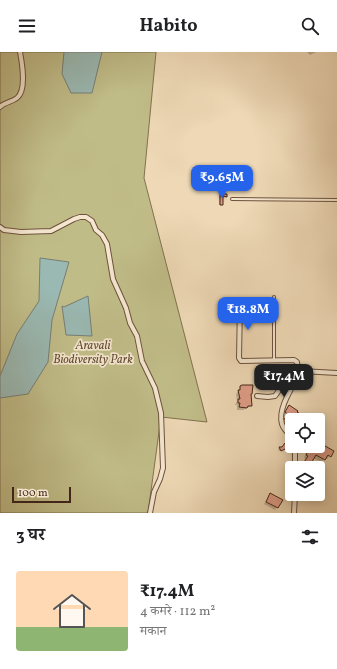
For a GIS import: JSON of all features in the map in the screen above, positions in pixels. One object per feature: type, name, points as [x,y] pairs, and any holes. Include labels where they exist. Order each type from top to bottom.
[{"type":"street","points":[[0,107],[6,102],[17,98],[21,93],[23,70],[20,52]]},
{"type":"street","points":[[0,227],[4,230],[21,232],[51,231],[74,219],[86,217],[92,221],[96,230],[102,235],[107,244],[110,269],[113,279],[126,308],[130,323],[137,336],[142,361],[155,388],[161,413],[163,468],[154,492],[150,513]]},
{"type":"street","points":[[240,304],[240,360],[296,361],[299,369],[286,399],[282,414],[282,425],[285,429]]},
{"type":"street","points":[[256,396],[275,396],[293,371],[299,369],[337,373]]},
{"type":"street","points":[[294,513],[295,501]]},
{"type":"lane","points":[[232,199],[337,200]]},
{"type":"lane","points":[[274,296],[274,361]]},
{"type":"green space","name":"Aravali Biodiversity Park","points":[[0,52],[156,52],[144,178],[207,422],[161,417],[148,513],[0,513]]},
{"type":"water","points":[[64,52],[102,52],[92,93],[71,93],[62,74]]},
{"type":"water","points":[[40,258],[69,262],[52,320],[48,362],[28,394],[0,398],[0,376],[17,334],[39,301]]},
{"type":"water","points":[[88,296],[92,336],[66,335],[62,306],[64,307]]},
{"type":"building","points":[[220,194],[227,194],[227,197],[223,196],[223,205],[220,205]]},
{"type":"building","points":[[253,385],[251,394],[252,406],[248,406],[247,408],[239,407],[240,403],[238,403],[238,399],[240,399],[238,390],[240,390],[240,386]]},
{"type":"building","points":[[289,405],[299,413],[286,413],[285,412]]},
{"type":"building","points":[[285,443],[285,449],[281,451],[279,447],[282,447]]},
{"type":"building","points":[[325,446],[334,451],[331,457],[328,455],[325,460],[316,455],[312,461],[305,461],[308,456],[306,455],[307,453],[325,453]]},
{"type":"building","points":[[270,493],[283,500],[278,508],[266,502]]}]
